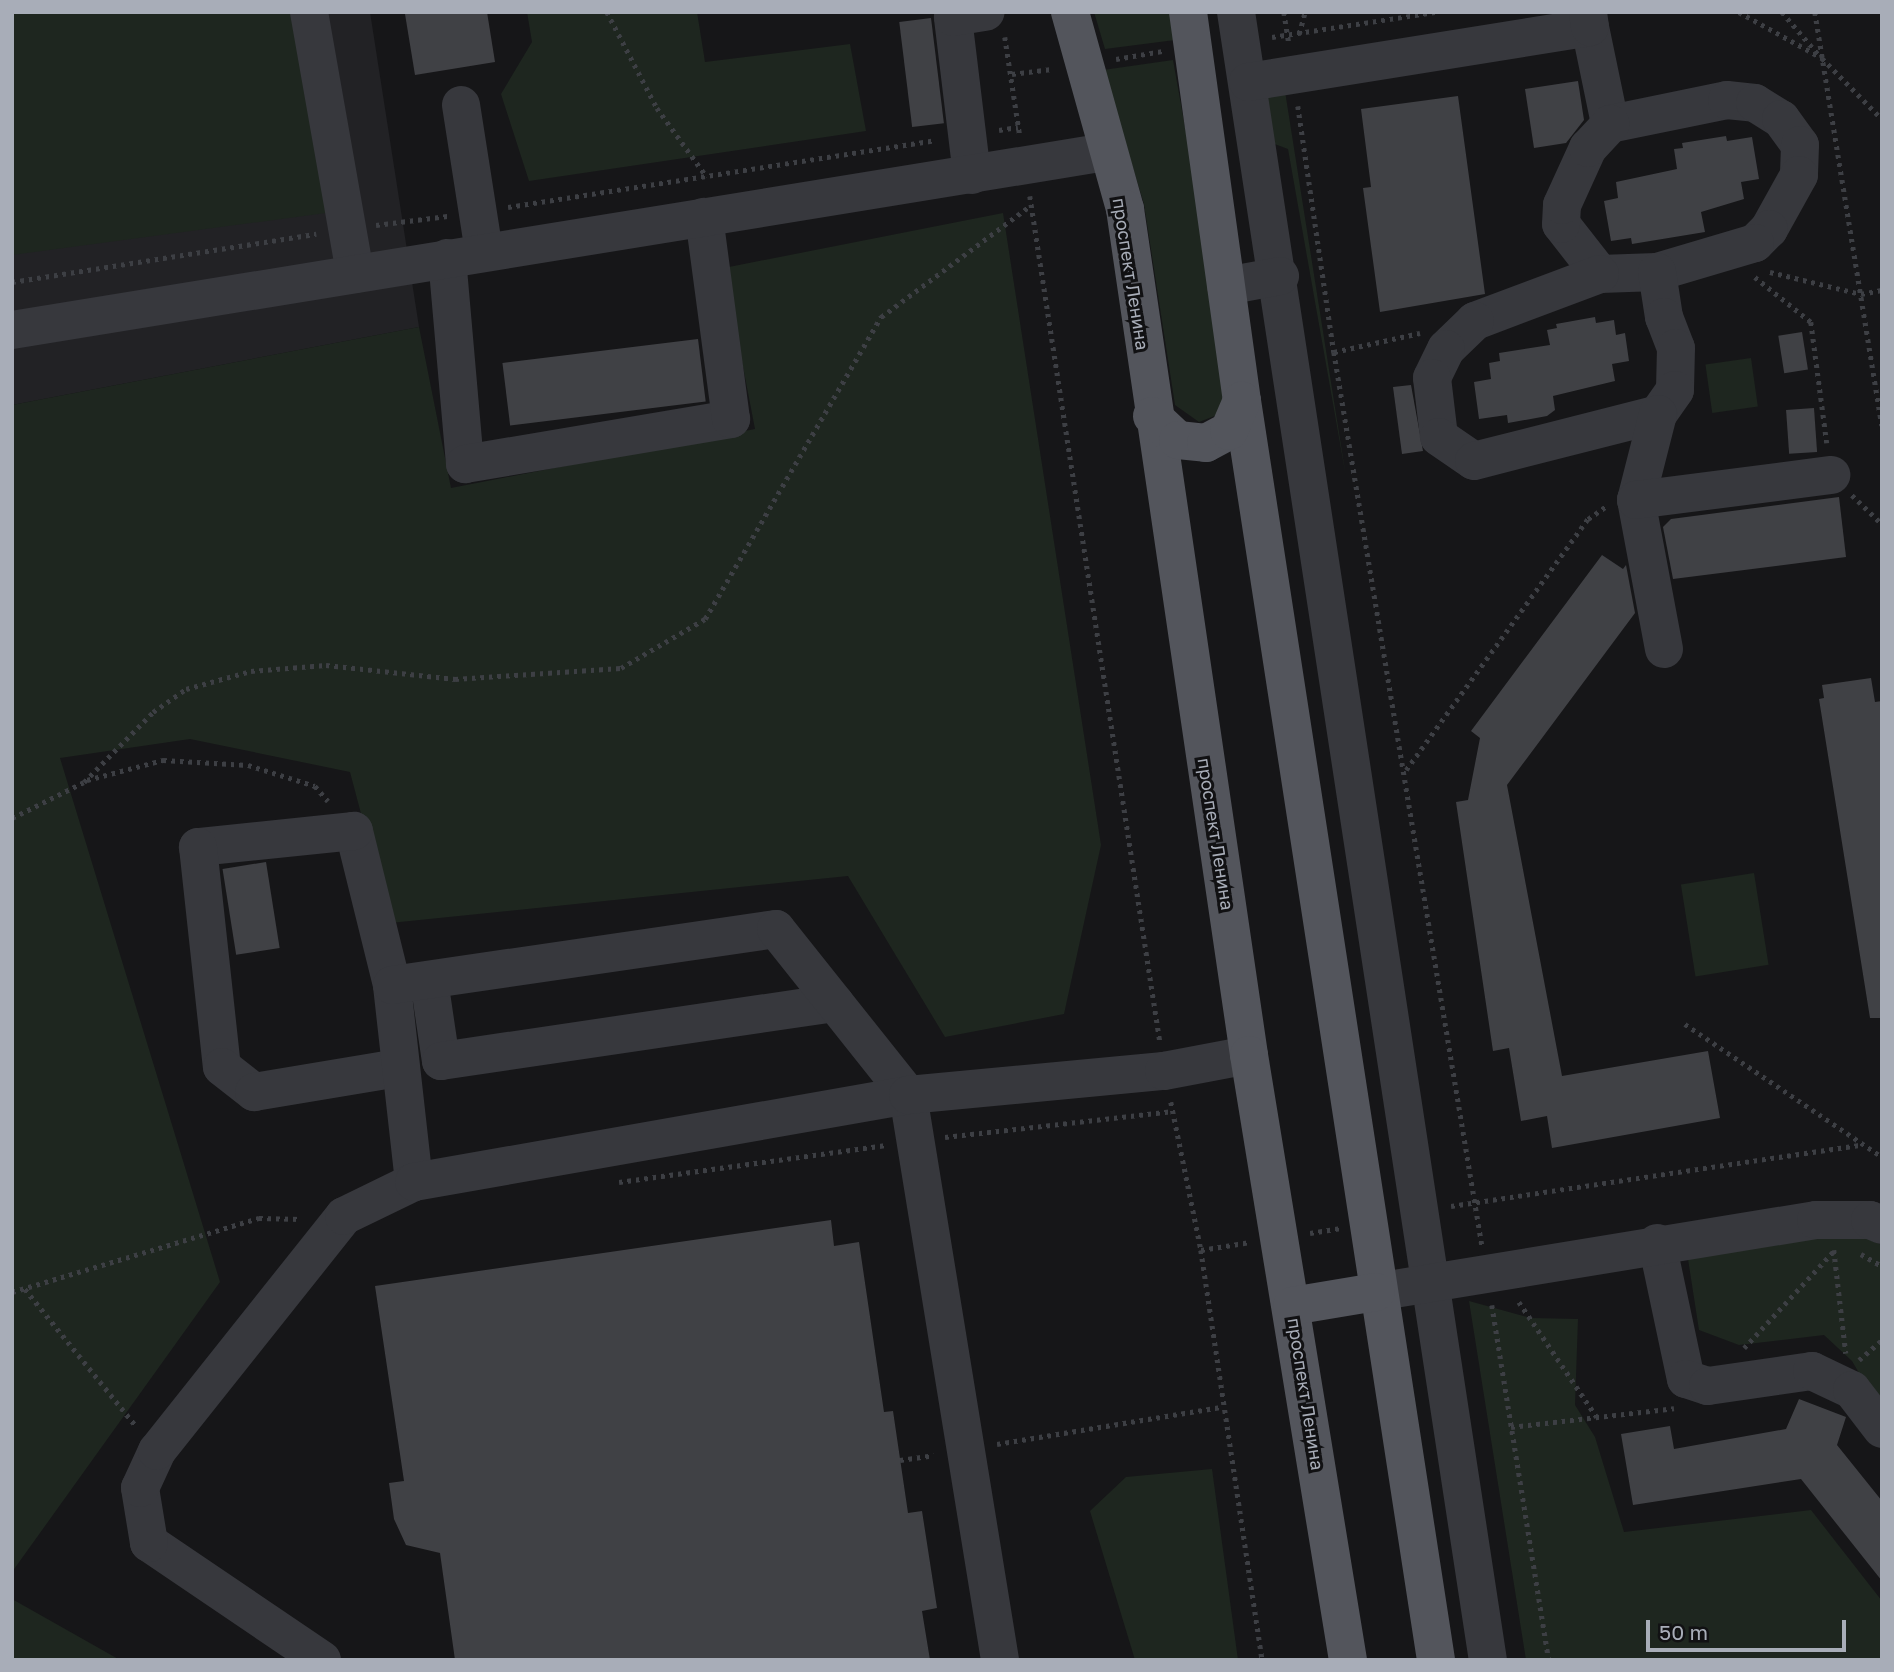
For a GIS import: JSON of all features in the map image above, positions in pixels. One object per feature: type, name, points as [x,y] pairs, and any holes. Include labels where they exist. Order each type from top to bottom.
[{"type":"main road","name":"проспект Ленина","points":[[1070,12],[1080,65],[1125,209],[1152,416],[1249,1055],[1282,1237],[1348,1660]]},
{"type":"main road","points":[[1191,29],[1242,401],[1376,1292],[1436,1660]]},
{"type":"main road","points":[[1152,416],[1178,440],[1206,443],[1229,431],[1242,401]]},
{"type":"main road","points":[[1292,1306],[1376,1292]]},
{"type":"street","points":[[309,12],[343,229],[355,274]]},
{"type":"street","points":[[972,175],[953,17],[994,18]]},
{"type":"street","points":[[1248,82],[1589,20],[1610,124]]},
{"type":"street","points":[[1239,26],[1280,276],[1417,1212],[1488,1660]]},
{"type":"street","points":[[1601,274],[1561,224],[1562,205],[1588,148],[1610,124],[1727,100],[1755,103],[1781,119],[1800,145],[1799,175],[1769,229],[1755,243],[1731,258],[1657,272],[1601,274],[1475,321],[1446,349],[1432,378],[1439,437],[1474,461],[1658,414]]},
{"type":"street","points":[[461,105],[484,252]]},
{"type":"street","points":[[12,330],[972,175],[1021,144],[1106,152]]},
{"type":"street","points":[[447,258],[465,464],[731,419],[704,217]]},
{"type":"street","points":[[1657,272],[1664,317],[1676,348],[1675,390],[1658,414],[1638,492],[1664,649]]},
{"type":"street","points":[[1226,286],[1280,276]]},
{"type":"street","points":[[1638,492],[1831,475]]},
{"type":"street","points":[[398,1068],[254,1092],[222,1067],[198,847],[354,831],[441,1061],[835,1003]]},
{"type":"street","points":[[411,982],[776,929],[908,1095],[1000,1660]]},
{"type":"street","points":[[411,982],[398,1068],[414,1182]]},
{"type":"street","points":[[322,1660],[149,1543],[140,1488],[157,1451],[344,1216],[414,1182],[908,1095],[1164,1071],[1249,1055]]},
{"type":"street","points":[[1376,1292],[1657,1243],[1816,1220],[1870,1220],[1882,1225]]},
{"type":"street","points":[[1657,1243],[1686,1379],[1708,1386],[1812,1371],[1846,1378],[1882,1429]]},
{"type":"path","points":[[607,12],[657,107],[707,177]]},
{"type":"path","points":[[1284,12],[1334,352],[1406,771],[1475,1202],[1492,1272],[1549,1660]]},
{"type":"path","points":[[1299,34],[1305,12]]},
{"type":"path","points":[[1239,26],[1288,35],[1436,12]]},
{"type":"path","points":[[1739,12],[1822,58]]},
{"type":"path","points":[[1782,12],[1822,58],[1882,119]]},
{"type":"path","points":[[1815,12],[1882,426]]},
{"type":"path","points":[[994,18],[1012,74],[1164,1071],[1200,1250],[1221,1407],[1262,1660]]},
{"type":"path","points":[[1012,74],[1080,65],[1191,29]]},
{"type":"path","points":[[12,282],[343,229],[478,212],[707,177],[967,134],[1021,144]]},
{"type":"path","points":[[86,780],[153,712],[186,689],[251,671],[326,665],[455,679],[621,668],[705,619],[881,317],[1032,205]]},
{"type":"path","points":[[1731,258],[1861,294],[1882,290]]},
{"type":"path","points":[[1731,258],[1811,322],[1831,475],[1882,524]]},
{"type":"path","points":[[1334,352],[1424,332]]},
{"type":"path","points":[[1406,771],[1588,519],[1638,492]]},
{"type":"path","points":[[12,817],[86,780],[163,760],[248,765],[315,786],[354,831]]},
{"type":"path","points":[[1685,1024],[1859,1145],[1882,1157]]},
{"type":"path","points":[[616,1182],[915,1140],[1172,1111]]},
{"type":"path","points":[[1417,1212],[1859,1145]]},
{"type":"path","points":[[12,1292],[259,1219],[344,1216]]},
{"type":"path","points":[[1200,1250],[1366,1224]]},
{"type":"path","points":[[1708,1386],[1834,1250]]},
{"type":"path","points":[[1834,1250],[1859,1252],[1882,1266]]},
{"type":"path","points":[[1834,1250],[1846,1378]]},
{"type":"path","points":[[1492,1272],[1597,1417]]},
{"type":"path","points":[[25,1289],[157,1451]]},
{"type":"path","points":[[1846,1378],[1882,1340]]},
{"type":"path","points":[[994,1445],[1221,1407]]},
{"type":"path","points":[[900,1460],[940,1454]]},
{"type":"shaded area","points":[[12,12],[370,12],[419,327],[12,405]]},
{"type":"shaded area","points":[[12,12],[292,12],[326,213],[12,255]]},
{"type":"shaded area","points":[[527,12],[697,12],[705,62],[850,44],[866,131],[529,181],[501,94],[532,42]]},
{"type":"shaded area","points":[[1094,12],[1172,12],[1175,40],[1105,49]]},
{"type":"shaded area","points":[[1173,60],[1233,396],[1225,412],[1199,422],[1175,405],[1144,204],[1103,70]]},
{"type":"shaded area","points":[[1284,85],[1346,477],[1288,149],[1267,141],[1262,99]]},
{"type":"shaded area","points":[[1003,213],[1101,845],[1064,1014],[945,1037],[848,876],[390,923],[350,772],[190,739],[60,758],[220,1282],[12,1572],[12,405],[419,327],[451,488],[755,429],[724,268]]},
{"type":"shaded area","points":[[1751,358],[1758,407],[1712,413],[1705,364]]},
{"type":"shaded area","points":[[1754,873],[1769,965],[1695,976],[1681,885]]},
{"type":"shaded area","points":[[1849,1232],[1882,1245],[1882,1412],[1852,1361],[1824,1335],[1739,1345],[1699,1330],[1688,1259]]},
{"type":"shaded area","points":[[1469,1301],[1531,1318],[1578,1319],[1575,1405],[1595,1437],[1624,1532],[1811,1510],[1882,1601],[1882,1660],[1526,1660]]},
{"type":"shaded area","points":[[1212,1469],[1238,1660],[1135,1660],[1090,1511],[1126,1477]]},
{"type":"shaded area","points":[[12,1599],[120,1660],[12,1660]]},
{"type":"building","points":[[487,12],[495,62],[415,75],[405,14]]},
{"type":"building","points":[[931,18],[944,123],[912,127],[899,22]]},
{"type":"building","points":[[1578,81],[1584,120],[1566,143],[1534,148],[1525,89]]},
{"type":"building","points":[[1458,96],[1485,294],[1380,312],[1363,188],[1371,187],[1361,109]]},
{"type":"building","points":[[1726,136],[1727,141],[1752,137],[1759,179],[1741,182],[1744,199],[1701,212],[1705,232],[1632,244],[1631,238],[1611,241],[1604,201],[1618,198],[1616,182],[1677,169],[1674,149],[1683,148],[1682,143]]},
{"type":"building","points":[[1595,317],[1596,323],[1614,320],[1616,335],[1625,333],[1629,361],[1612,364],[1615,381],[1553,396],[1555,410],[1547,416],[1508,423],[1507,415],[1479,419],[1474,382],[1491,379],[1489,363],[1500,361],[1499,353],[1550,345],[1547,330],[1557,328],[1556,324]]},
{"type":"building","points":[[1802,332],[1808,370],[1784,373],[1778,336]]},
{"type":"building","points":[[698,339],[706,402],[510,426],[502,363]]},
{"type":"building","points":[[1411,385],[1423,451],[1402,454],[1393,387]]},
{"type":"building","points":[[1814,408],[1817,452],[1789,454],[1786,410]]},
{"type":"building","points":[[1839,497],[1846,557],[1673,579],[1663,527],[1671,519]]},
{"type":"building","points":[[1602,555],[1623,569],[1626,565],[1635,613],[1507,785],[1562,1076],[1708,1051],[1720,1118],[1552,1148],[1547,1116],[1521,1121],[1509,1048],[1493,1051],[1456,802],[1468,800],[1480,738],[1471,731]]},
{"type":"building","points":[[1871,678],[1875,702],[1882,701],[1882,1018],[1870,1018],[1819,699],[1824,698],[1822,685]]},
{"type":"building","points":[[266,862],[280,948],[236,955],[223,869]]},
{"type":"building","points":[[831,1220],[834,1246],[859,1242],[884,1412],[893,1411],[908,1513],[922,1511],[937,1608],[922,1611],[930,1660],[455,1660],[440,1553],[406,1545],[394,1519],[389,1483],[404,1481],[375,1286]]},
{"type":"building","points":[[1799,1399],[1846,1417],[1837,1445],[1882,1501],[1882,1581],[1801,1479],[1633,1505],[1621,1434],[1670,1426],[1674,1449],[1786,1429]]}]
